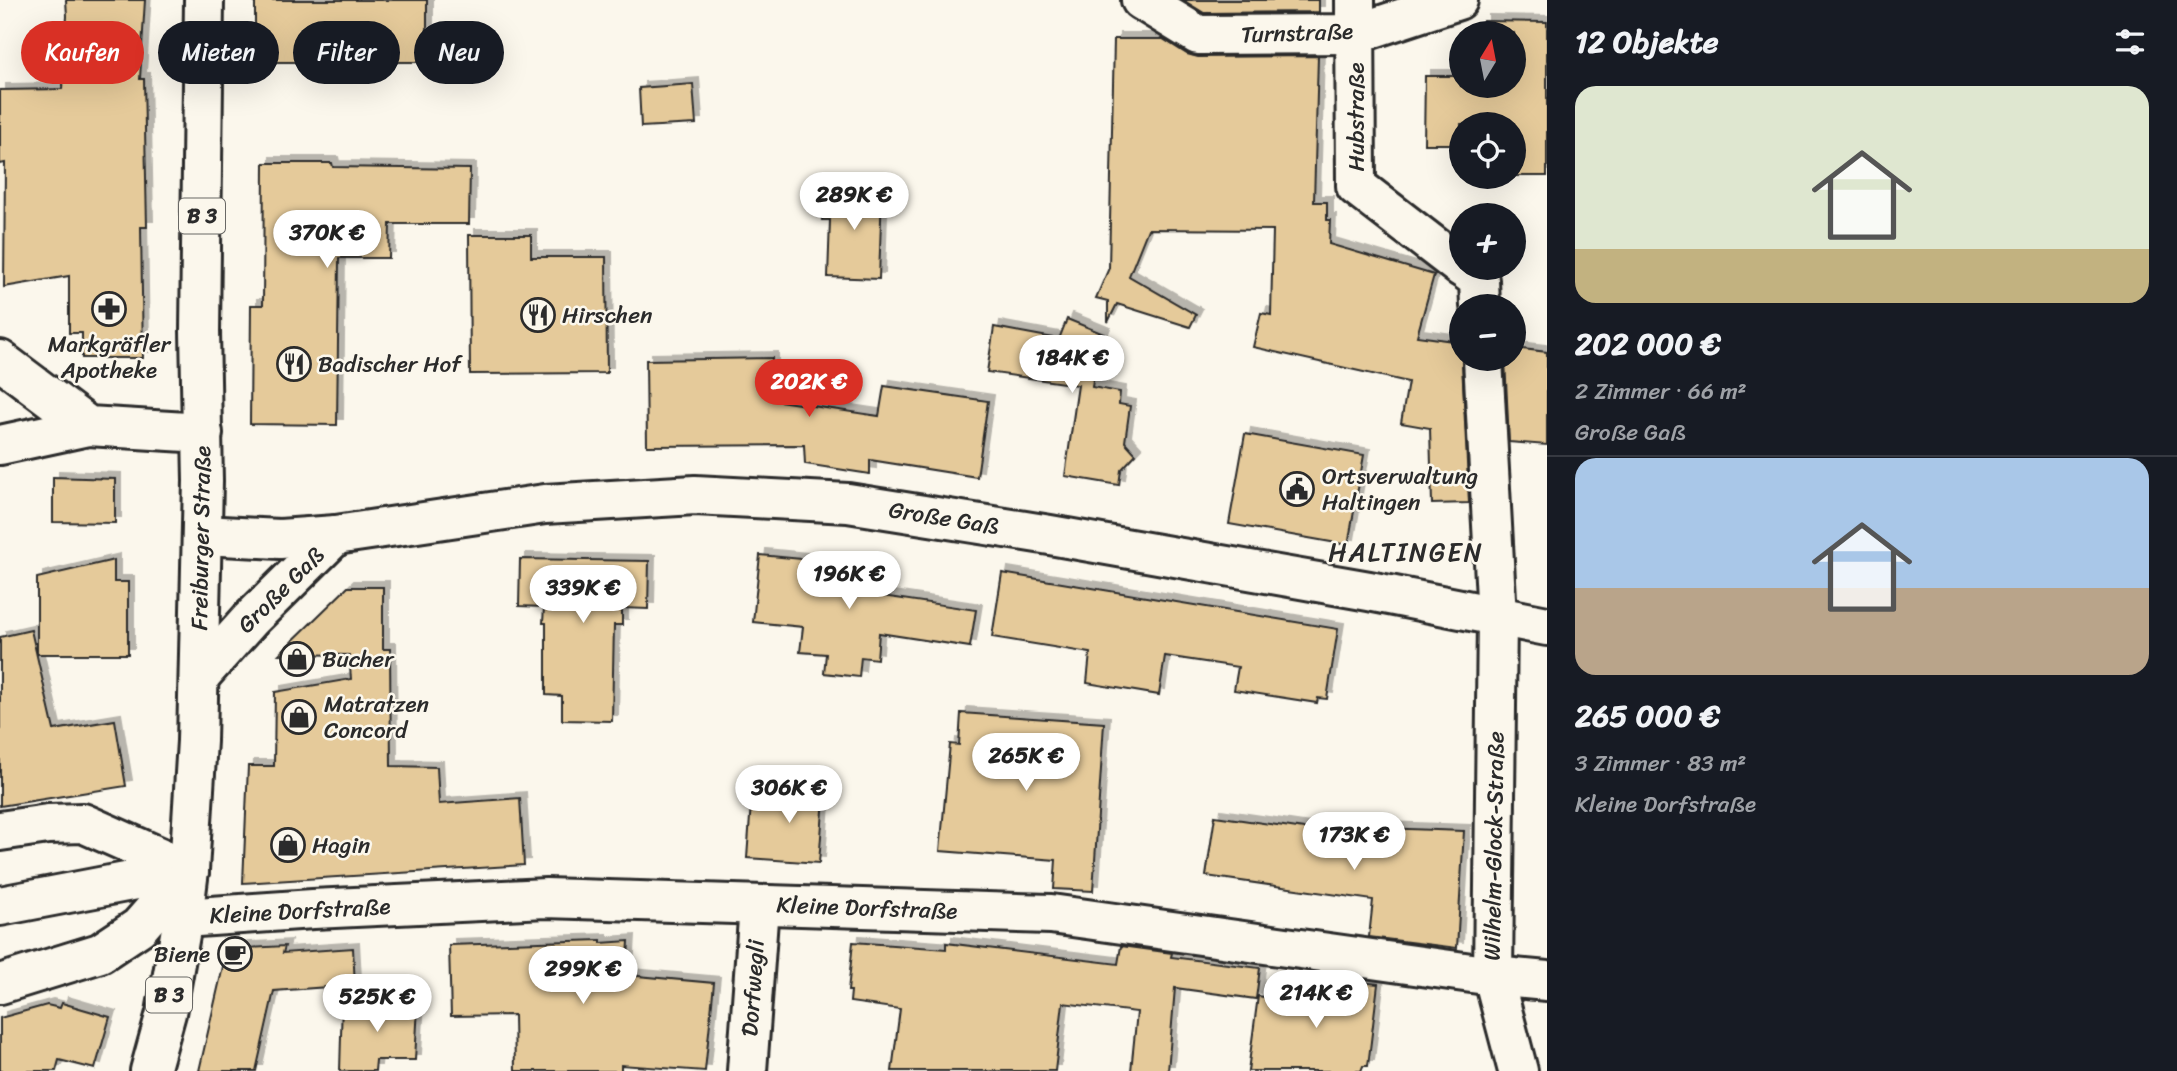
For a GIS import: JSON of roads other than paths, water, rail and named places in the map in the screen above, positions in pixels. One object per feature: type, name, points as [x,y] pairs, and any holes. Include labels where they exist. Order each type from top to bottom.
[{"type":"street","name":"Freiburger Straße","points":[[150,1071],[166,1013],[189,870],[199,677],[203,535],[200,331],[204,0]]},
{"type":"street","name":"Turnstraße","points":[[1141,0],[1198,35],[1355,17],[1458,0]]},
{"type":"street","name":"Hubstraße","points":[[1355,17],[1356,186],[1449,257]]},
{"type":"street","points":[[0,360],[88,426]]},
{"type":"street","points":[[1484,371],[1497,617]]},
{"type":"street","points":[[0,445],[88,426],[203,433]]},
{"type":"street","name":"Große Gaß","points":[[203,535],[280,540],[336,535],[545,504],[695,495],[848,503],[1050,534],[1547,626]]},
{"type":"street","name":"Große Gaß","points":[[199,677],[250,620],[336,535]]},
{"type":"street","name":"Wilhelm-Glock-Straße","points":[[1497,617],[1493,976],[1518,1071]]},
{"type":"street","points":[[0,831],[48,824],[83,823],[189,870]]},
{"type":"street","points":[[0,906],[189,870]]},
{"type":"street","points":[[0,984],[100,953],[139,927],[189,870]]},
{"type":"street","name":"Kleine Dorfstraße","points":[[183,918],[546,898],[1051,914],[1493,976],[1547,981]]},
{"type":"street","name":"Dorfwegli","points":[[747,1071],[759,905]]},
{"type":"place","name":"Markgräfler Apotheke","points":[[109,309]]},
{"type":"place","name":"Hirschen","points":[[538,315]]},
{"type":"place","name":"Badischer Hof","points":[[294,364]]},
{"type":"place","name":"Ortsverwaltung Haltingen","points":[[1297,489]]},
{"type":"place","name":"Bucher","points":[[297,659]]},
{"type":"place","name":"Matratzen Concord","points":[[299,717]]},
{"type":"place","name":"Hagin","points":[[288,845]]},
{"type":"place","name":"Biene","points":[[235,954]]},
{"type":"district","name":"HALTINGEN","points":[[1406,552]]}]
